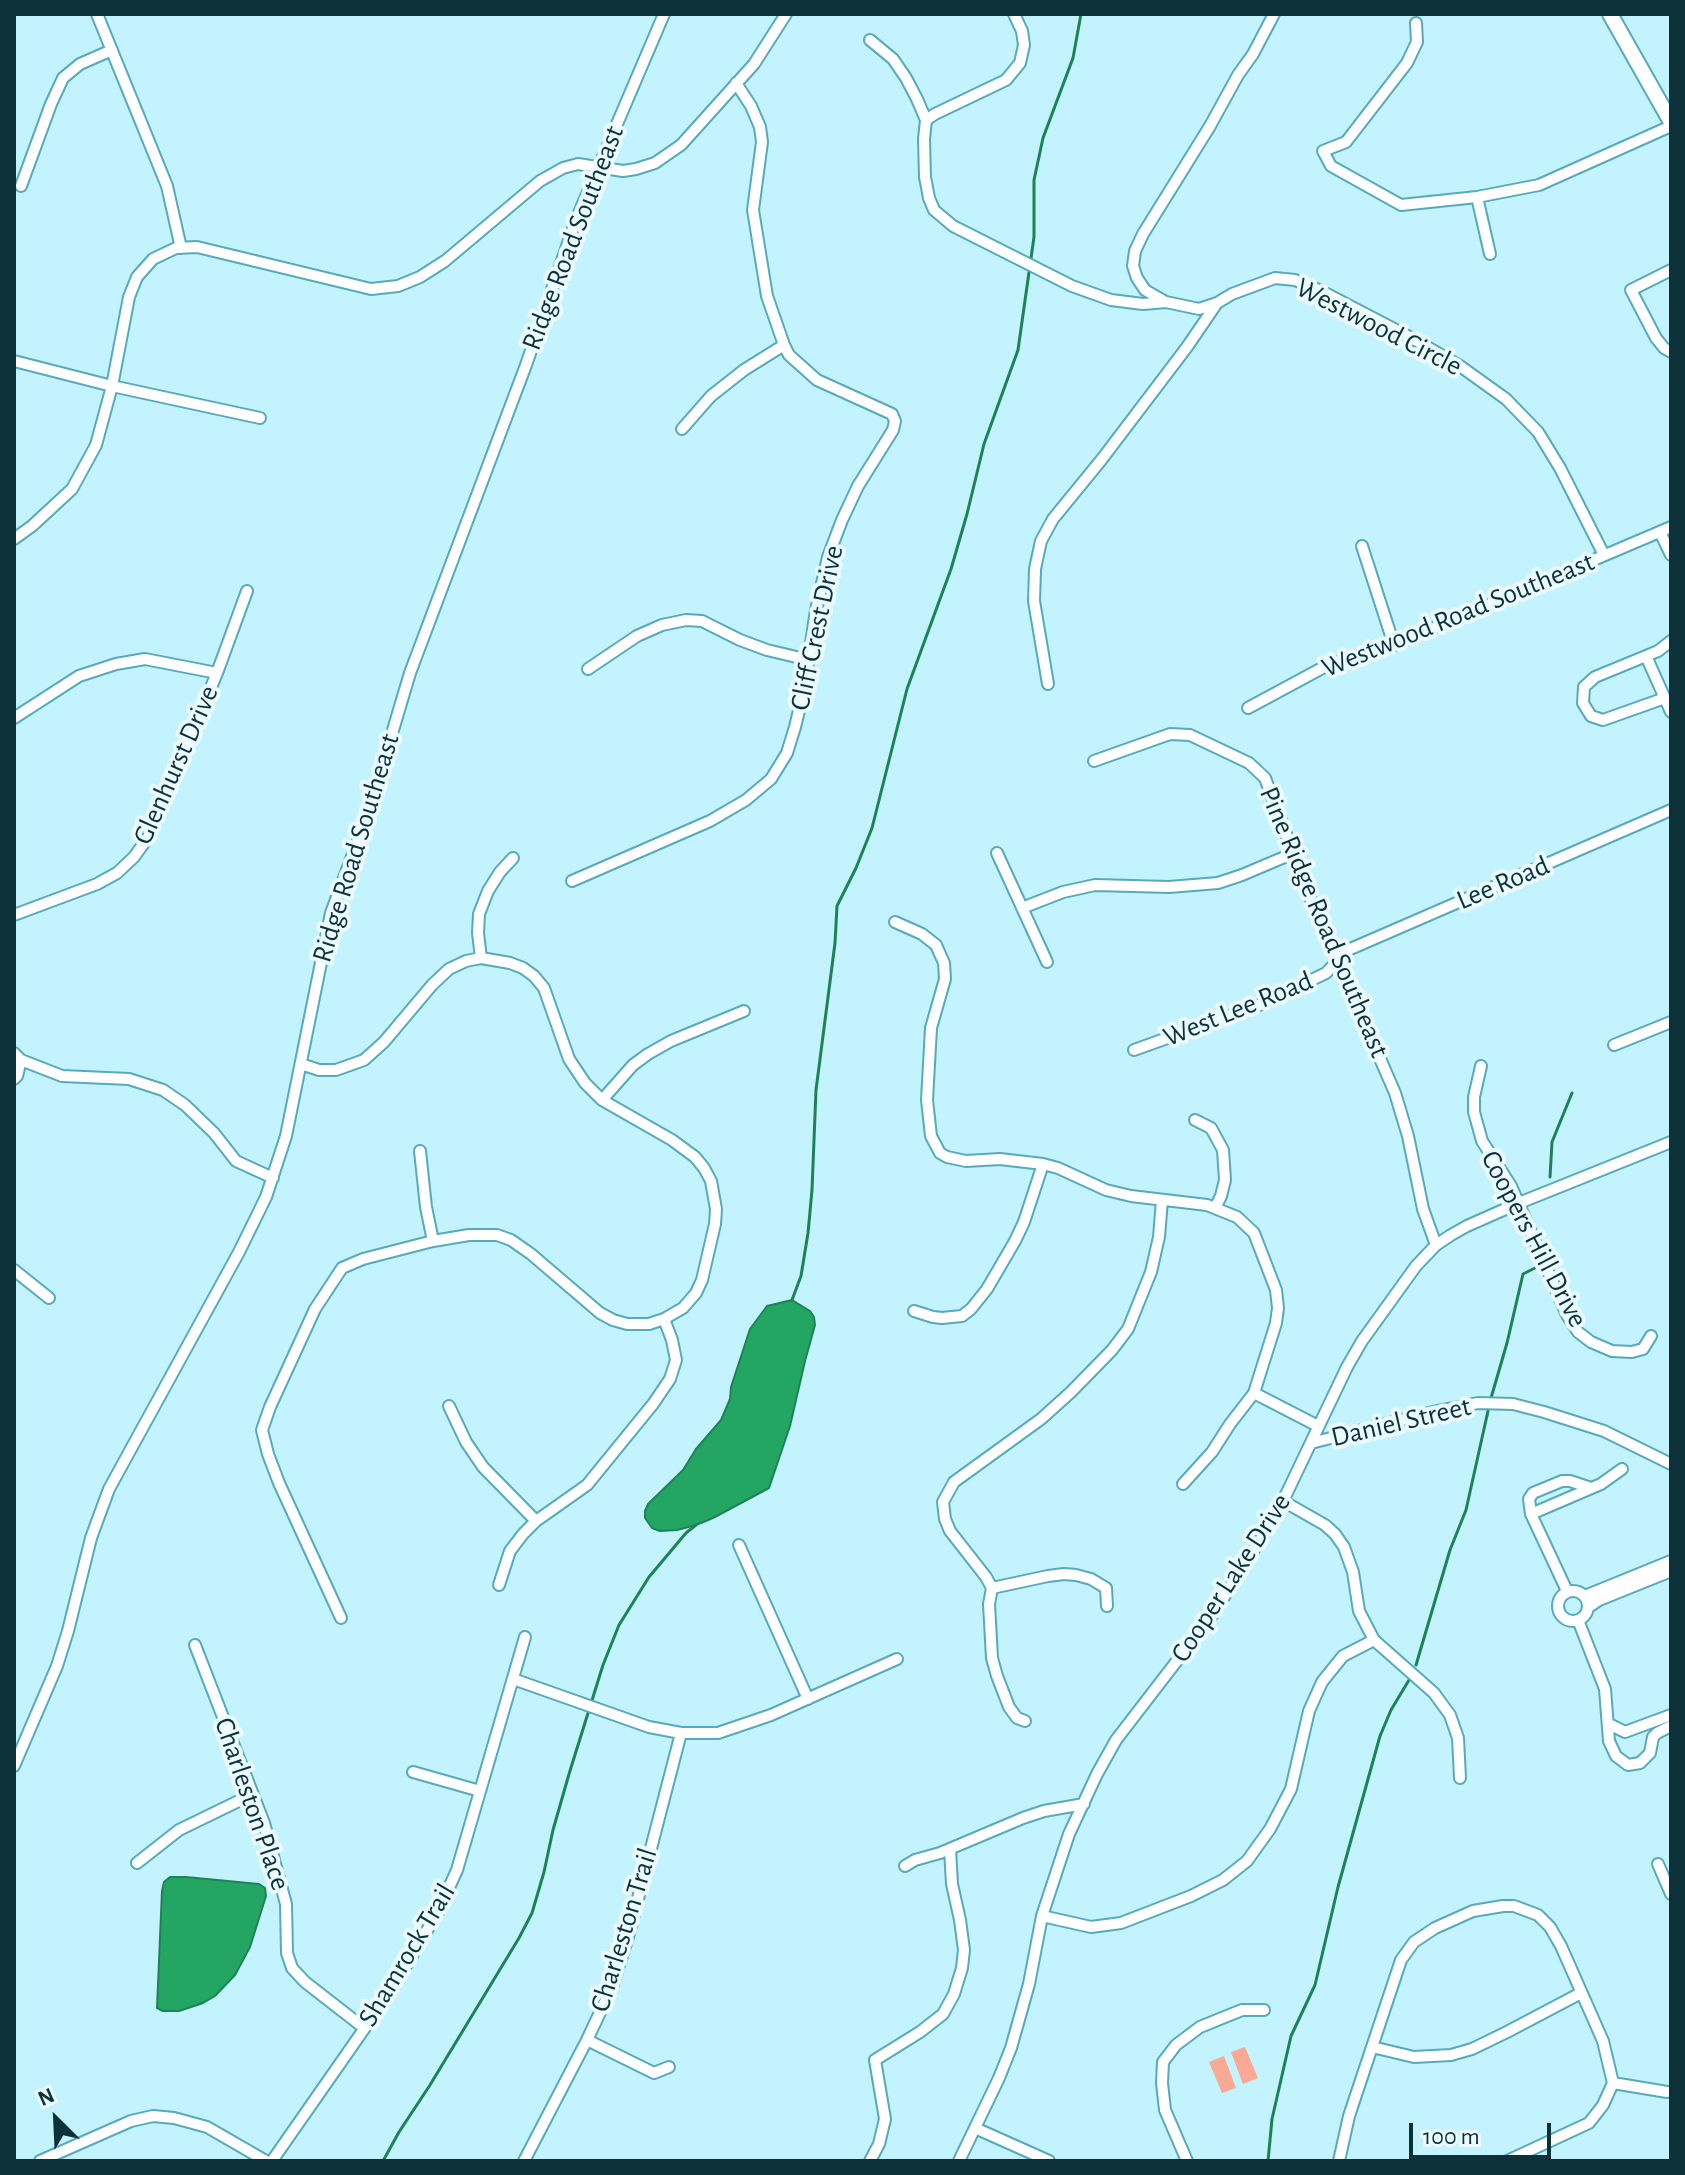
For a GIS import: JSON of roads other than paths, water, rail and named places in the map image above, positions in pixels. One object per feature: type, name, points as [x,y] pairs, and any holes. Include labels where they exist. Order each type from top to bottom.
[{"type":"main road","points":[[1610,14],[1671,124]]},
{"type":"street","points":[[97,14],[167,186],[181,248]]},
{"type":"street","name":"Ridge Road Southeast","points":[[14,1766],[57,1666],[91,1538],[109,1489],[266,1197],[286,1136],[331,913],[369,811],[410,673],[526,365],[576,220],[664,14]]},
{"type":"street","points":[[14,539],[72,489],[96,445],[112,386],[129,297],[137,277],[153,259],[176,248],[197,247],[371,289],[398,286],[445,261],[551,174],[578,164],[623,171],[655,163],[681,145],[754,64],[786,14]]},
{"type":"street","points":[[926,120],[1006,80],[1020,63],[1024,45],[1014,14]]},
{"type":"street","points":[[1166,302],[1145,290],[1137,278],[1133,266],[1135,251],[1274,14]]},
{"type":"street","points":[[1416,23],[1417,42],[1407,63],[1346,142],[1323,151],[1331,166],[1401,205],[1477,197],[1539,185],[1671,124]]},
{"type":"street","points":[[870,40],[893,59],[926,120],[924,151],[929,198],[934,210],[953,226],[1085,291],[1111,300],[1143,304],[1166,302],[1199,309],[1217,303]]},
{"type":"street","points":[[21,186],[63,78],[80,64],[112,50]]},
{"type":"street","name":"Cliff Crest Drive","points":[[572,881],[710,821],[746,800],[771,779],[787,753],[795,727],[828,557],[858,486],[893,430],[895,421],[892,414],[817,380],[789,355],[784,345],[767,296],[753,210],[762,142],[760,127],[736,83]]},
{"type":"street","points":[[1477,197],[1490,254]]},
{"type":"street","points":[[1671,270],[1631,290],[1656,338],[1671,352]]},
{"type":"street","name":"Westwood Circle","points":[[1048,684],[1034,601],[1035,569],[1041,541],[1053,519],[1150,397],[1217,303],[1254,284],[1275,278],[1295,280],[1335,298],[1460,366],[1506,399],[1538,432],[1604,555]]},
{"type":"street","points":[[682,429],[711,396],[744,370],[784,345]]},
{"type":"street","points":[[14,361],[260,418]]},
{"type":"street","points":[[1666,529],[1671,555]]},
{"type":"street","name":"Westwood Road Southeast","points":[[1248,708],[1326,666],[1394,645],[1666,529]]},
{"type":"street","points":[[1362,546],[1394,645]]},
{"type":"street","name":"Glenhurst Drive","points":[[14,915],[97,884],[117,873],[134,857],[149,836],[217,673],[247,591]]},
{"type":"street","points":[[588,669],[637,636],[662,625],[686,620],[702,621],[767,650],[809,660]]},
{"type":"street","points":[[1665,698],[1603,720],[1591,716],[1583,703],[1584,687],[1595,677],[1658,651],[1671,641]]},
{"type":"street","points":[[1646,656],[1671,712]]},
{"type":"street","points":[[14,718],[79,676],[116,664],[145,659],[217,673]]},
{"type":"street","name":"Pine Ridge Road Southeast","points":[[1094,761],[1170,734],[1190,735],[1249,763],[1265,778],[1309,895],[1395,1093],[1408,1136],[1423,1209],[1436,1245]]},
{"type":"street","name":"Lee Road","points":[[1338,960],[1348,950],[1671,810]]},
{"type":"street","points":[[997,853],[1047,962]]},
{"type":"street","points":[[1022,908],[1063,892],[1095,885],[1169,887],[1218,883],[1294,853]]},
{"type":"street","points":[[481,958],[479,914],[488,891],[513,858]]},
{"type":"street","points":[[895,922],[922,934],[936,945],[944,963],[945,979],[931,1028],[928,1062],[928,1117],[935,1147],[947,1157],[966,1161],[1000,1159],[1043,1164],[1106,1190],[1215,1208],[1237,1217],[1254,1233],[1276,1290],[1276,1323],[1254,1393],[1212,1452],[1183,1484]]},
{"type":"street","points":[[301,1064],[319,1070],[336,1070],[364,1060],[449,969],[481,958],[510,963],[534,976],[544,988],[569,1059],[585,1083],[602,1100],[660,1132],[695,1157],[704,1168],[715,1195],[715,1224],[696,1293],[687,1304],[664,1319],[649,1324],[627,1324],[600,1313],[531,1254],[511,1240],[497,1235],[433,1241],[363,1259],[342,1268],[315,1309],[262,1430],[279,1483],[341,1618]]},
{"type":"street","name":"West Lee Road","points":[[1134,1050],[1262,1004],[1326,973],[1338,960]]},
{"type":"street","points":[[602,1100],[633,1065],[648,1054],[671,1041],[744,1011]]},
{"type":"street","points":[[1614,1045],[1671,1022]]},
{"type":"street","points":[[14,1079],[17,1076],[17,1056],[62,1076],[129,1079],[163,1090],[205,1124],[236,1161],[273,1178]]},
{"type":"street","name":"Coopers Hill Drive","points":[[1481,1066],[1474,1097],[1482,1141],[1519,1203],[1567,1315],[1578,1332],[1612,1351],[1643,1349],[1651,1336]]},
{"type":"street","points":[[1195,1120],[1211,1128],[1223,1150],[1225,1180],[1215,1208]]},
{"type":"street","name":"Cooper Lake Drive","points":[[959,2161],[999,2078],[1018,2027],[1042,1916],[1069,1834],[1097,1774],[1116,1740],[1213,1614],[1283,1501],[1362,1341],[1416,1266],[1436,1245],[1467,1226],[1519,1203],[1671,1142]]},
{"type":"street","points":[[420,1151],[433,1241]]},
{"type":"street","points":[[914,1311],[942,1318],[962,1316],[971,1309],[987,1289],[1015,1241],[1043,1164]]},
{"type":"street","points":[[1025,1721],[1017,1718],[1009,1707],[992,1658],[989,1604],[992,1588],[950,1531],[943,1502],[954,1482],[1041,1419],[1085,1378],[1128,1329],[1151,1272],[1159,1237],[1162,1200]]},
{"type":"street","points":[[14,1270],[49,1298]]},
{"type":"street","points":[[499,1585],[510,1551],[536,1521],[587,1485],[670,1379],[676,1360],[664,1319]]},
{"type":"street","points":[[1254,1393],[1318,1426]]},
{"type":"street","name":"Daniel Street","points":[[1311,1443],[1478,1403],[1513,1404],[1604,1431],[1671,1464]]},
{"type":"street","points":[[449,1406],[466,1442],[483,1467],[536,1521]]},
{"type":"street","points":[[1531,1514],[1591,1488],[1622,1469]]},
{"type":"street","points":[[1567,1591],[1531,1514],[1529,1499],[1533,1493],[1562,1481],[1591,1488]]},
{"type":"street","points":[[1283,1501],[1325,1525],[1344,1547],[1353,1572],[1359,1611],[1374,1640],[1434,1693],[1450,1715],[1458,1738],[1460,1778]]},
{"type":"street","points":[[739,1545],[808,1699]]},
{"type":"street","points":[[1587,1601],[1671,1561]]},
{"type":"street","points":[[1587,1601],[1671,1571]]},
{"type":"street","points":[[992,1588],[1056,1575],[1076,1575],[1106,1588],[1107,1606]]},
{"type":"street","points":[[1567,1591],[1578,1591],[1587,1601],[1586,1614],[1578,1620],[1566,1620],[1558,1610],[1559,1600],[1567,1591]]},
{"type":"street","points":[[1578,1620],[1605,1689],[1609,1741],[1616,1756],[1630,1766],[1645,1761],[1653,1737],[1671,1726]]},
{"type":"street","name":"Shamrock Trail","points":[[269,2161],[392,1989],[438,1912],[457,1870],[525,1637]]},
{"type":"street","points":[[1042,1916],[1091,1927],[1121,1923],[1191,1896],[1223,1880],[1247,1861],[1270,1829],[1291,1789],[1309,1711],[1322,1682],[1343,1656],[1374,1640]]},
{"type":"street","name":"Charleston Place","points":[[195,1645],[264,1823],[286,1904],[287,1953],[292,1968],[305,1982],[365,2026]]},
{"type":"street","points":[[513,1679],[649,1727],[681,1733],[718,1733],[771,1715],[897,1659]]},
{"type":"street","points":[[1609,1724],[1625,1732],[1671,1715]]},
{"type":"street","name":"Charleston Trail","points":[[524,2161],[612,1987],[681,1733]]},
{"type":"street","points":[[413,1772],[480,1791]]},
{"type":"street","points":[[137,1863],[179,1830],[253,1794]]},
{"type":"street","points":[[905,1866],[1023,1818],[1084,1804]]},
{"type":"street","points":[[870,2161],[879,2144],[885,2119],[875,2060],[943,2014],[954,1994],[962,1968],[964,1950],[952,1884],[950,1849]]},
{"type":"street","points":[[1658,1864],[1671,1894]]},
{"type":"street","points":[[1526,1910],[1530,1899]]},
{"type":"street","points":[[1339,2161],[1349,2116],[1401,1960],[1414,1942],[1435,1928],[1473,1911],[1514,1906],[1538,1915],[1550,1927],[1561,1946],[1603,2041],[1613,2083],[1603,2105],[1589,2123],[1507,2161]]},
{"type":"street","points":[[1372,2047],[1414,2057],[1451,2055],[1472,2049],[1581,1993]]},
{"type":"street","points":[[1187,2161],[1165,2110],[1159,2059],[1200,2027],[1242,2010],[1264,2010]]},
{"type":"street","points":[[587,2040],[654,2073],[669,2067]]},
{"type":"street","points":[[1613,2083],[1667,2092]]},
{"type":"street","points":[[40,2161],[131,2121],[153,2116],[207,2127],[269,2161]]},
{"type":"street","points":[[975,2128],[1025,2156],[1049,2161]]},
{"type":"waterway","points":[[792,1300],[801,1276],[808,1233],[816,1090],[837,906],[872,828],[907,689],[951,569],[984,444],[1018,350],[1034,237],[1034,180],[1043,138],[1073,58],[1081,14]]},
{"type":"waterway","points":[[1550,1177],[1552,1142],[1572,1093]]},
{"type":"waterway","points":[[1491,1398],[1523,1274],[1539,1266]]},
{"type":"waterway","points":[[1416,1665],[1450,1550],[1466,1510],[1488,1411]]},
{"type":"waterway","points":[[383,2161],[532,1913],[569,1774],[603,1665],[619,1625],[649,1577],[696,1525]]},
{"type":"waterway","points":[[1268,2161],[1272,2119],[1291,2036],[1315,1985],[1338,1887],[1380,1736],[1409,1680]]}]
